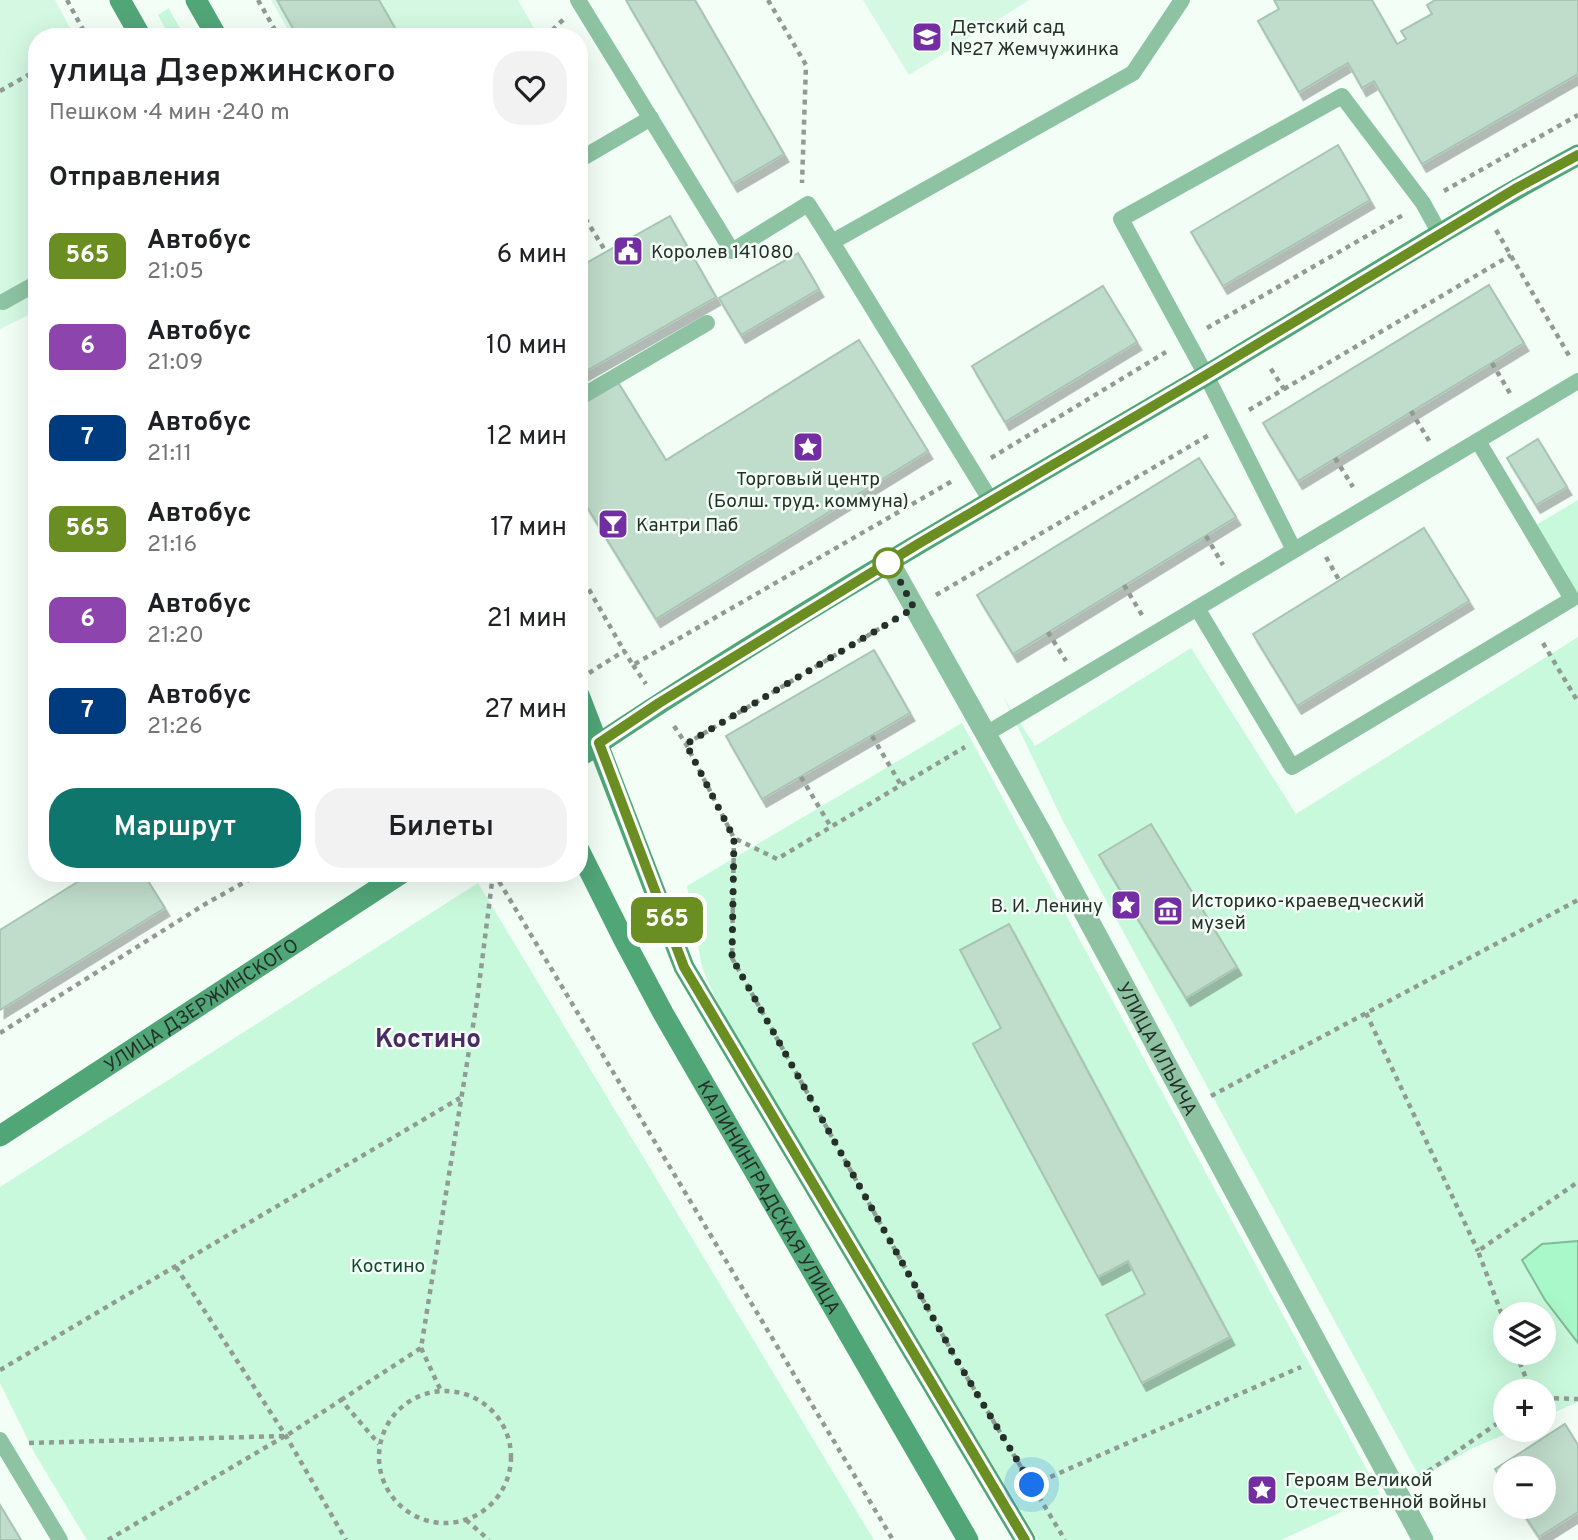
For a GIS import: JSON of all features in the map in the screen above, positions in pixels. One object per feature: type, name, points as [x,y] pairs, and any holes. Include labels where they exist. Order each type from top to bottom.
[{"type":"main road","points":[[120,0],[136,28]]},
{"type":"main road","points":[[196,0],[211,28]]},
{"type":"main road","points":[[588,751],[659,703],[991,501],[1483,208],[1578,155]]},
{"type":"main road","points":[[588,717],[684,967],[1025,1540]]},
{"type":"main road","name":"КАЛИНИНГРАДСКАЯ УЛИЦА","points":[[588,868],[663,1013],[968,1540]]},
{"type":"main road","name":"УЛИЦА ДЗЕРЖИНСКОГО","points":[[0,1136],[388,882]]},
{"type":"street","name":"УЛИЦА ИЛЬИЧА","points":[[890,562],[1423,1540]]},
{"type":"lane","points":[[578,0],[732,251],[808,204],[991,501]]},
{"type":"lane","points":[[832,242],[1133,73],[1182,0]]},
{"type":"lane","points":[[1294,550],[1206,375],[1121,219],[1342,96],[1423,203],[1440,234]]},
{"type":"lane","points":[[588,155],[651,118]]},
{"type":"lane","points":[[3,302],[28,288]]},
{"type":"lane","points":[[588,393],[707,323]]},
{"type":"lane","points":[[986,734],[1578,381]]},
{"type":"lane","points":[[1197,608],[1292,767],[1572,599],[1478,441]]},
{"type":"lane","points":[[1,1442],[60,1540]]},
{"type":"path","points":[[66,0],[82,28]]},
{"type":"path","points":[[258,0],[274,28]]},
{"type":"path","points":[[768,0],[806,65],[802,191]]},
{"type":"path","points":[[0,91],[28,75]]},
{"type":"path","points":[[588,588],[633,665],[972,470],[1187,339],[1578,115]]},
{"type":"path","points":[[1483,208],[1571,359]]},
{"type":"path","points":[[588,223],[606,252]]},
{"type":"path","points":[[1284,389],[1511,255]]},
{"type":"path","points":[[1492,363],[1522,414]]},
{"type":"path","points":[[1412,411],[1441,462]]},
{"type":"path","points":[[936,594],[1230,422]]},
{"type":"path","points":[[1335,458],[1365,508]]},
{"type":"path","points":[[1206,536],[1235,586]]},
{"type":"path","points":[[1321,549],[1339,580]]},
{"type":"path","points":[[1125,585],[1154,634]]},
{"type":"path","points":[[686,744],[914,608]]},
{"type":"path","points":[[1532,624],[1578,702]]},
{"type":"path","points":[[1048,632],[1077,680]]},
{"type":"path","points":[[588,673],[624,650]]},
{"type":"path","points":[[659,703],[686,744],[734,838],[732,958],[956,1359],[1065,1540]]},
{"type":"path","points":[[734,838],[777,859],[986,734]]},
{"type":"path","points":[[872,736],[901,785]]},
{"type":"path","points":[[801,777],[831,827]]},
{"type":"path","points":[[0,1033],[245,882]]},
{"type":"path","points":[[441,1391],[421,1348],[477,1001],[493,882]]},
{"type":"path","points":[[499,882],[892,1540]]},
{"type":"path","points":[[1189,1108],[1578,900]]},
{"type":"path","points":[[1366,1013],[1478,1251],[1497,1302]]},
{"type":"path","points":[[0,1370],[461,1097]]},
{"type":"path","points":[[1478,1251],[1578,1182]]},
{"type":"path","points":[[176,1267],[286,1436],[346,1540]]},
{"type":"path","points":[[108,1540],[286,1436],[421,1348]]},
{"type":"path","points":[[1032,1485],[1324,1357]]},
{"type":"path","points":[[441,1391],[475,1397],[489,1407],[508,1436],[511,1453],[510,1471],[495,1502],[481,1513],[449,1524],[415,1517],[400,1507],[381,1478],[378,1461],[379,1444],[385,1427],[395,1413],[408,1401],[441,1391]]},
{"type":"path","points":[[1556,1398],[1578,1399]]},
{"type":"path","points":[[341,1400],[379,1444]]},
{"type":"path","points":[[1397,1493],[1493,1426]]},
{"type":"path","points":[[1,1442],[286,1436]]},
{"type":"path","points":[[466,1520],[489,1540]]},
{"type":"shaded area","points":[[0,0],[55,0],[70,28],[28,28],[28,315],[0,329]]},
{"type":"shaded area","points":[[271,0],[518,0],[534,28],[287,28]]},
{"type":"shaded area","name":"Детский сад №27 Жемчужинка","points":[[863,0],[1029,0],[909,75]]},
{"type":"shaded area","points":[[1578,1241],[1578,1343],[1556,1314],[1556,1302],[1547,1302],[1522,1260],[1542,1244]]},
{"type":"green space","points":[[169,8],[180,28],[165,28],[158,15]]},
{"type":"green space","points":[[1578,500],[1578,596],[1536,525]]},
{"type":"green space","points":[[1578,637],[1578,1402],[1556,1412],[1556,1379],[1493,1379],[1493,1439],[1420,1478],[1063,821],[1004,698],[1035,746],[1191,648],[1296,814]]},
{"type":"green space","points":[[962,723],[1380,1494],[1281,1540],[1038,1540],[723,1015],[702,967],[687,886]]},
{"type":"green space","name":"Костино","points":[[478,883],[874,1540],[87,1540],[35,1454],[0,1383],[0,1187]]},
{"type":"building","points":[[277,0],[379,0],[395,28],[293,28]]},
{"type":"building","points":[[626,0],[695,0],[784,154],[733,184]]},
{"type":"building","points":[[1274,0],[1372,0],[1397,44],[1406,39],[1401,31],[1432,14],[1427,5],[1435,0],[1578,0],[1578,74],[1422,164],[1374,81],[1362,88],[1348,63],[1299,92],[1258,21],[1279,9]]},
{"type":"building","points":[[1338,145],[1370,200],[1223,286],[1191,232]]},
{"type":"building","points":[[670,216],[716,297],[588,370],[588,262]]},
{"type":"building","points":[[798,253],[819,289],[741,335],[719,298]]},
{"type":"building","points":[[1489,285],[1524,343],[1298,481],[1263,423]]},
{"type":"building","points":[[1103,286],[1137,342],[1005,422],[972,366]]},
{"type":"building","points":[[859,340],[928,451],[656,619],[588,509],[588,396],[616,379],[666,460]]},
{"type":"building","points":[[1538,439],[1567,487],[1536,505],[1507,458]]},
{"type":"building","points":[[1199,458],[1236,517],[1013,654],[977,595]]},
{"type":"building","points":[[1424,528],[1469,601],[1297,706],[1253,634]]},
{"type":"building","points":[[874,650],[910,713],[762,799],[726,736]]},
{"type":"building","name":"Историко-краеведческий музей","points":[[1151,824],[1237,967],[1186,998],[1099,855]]},
{"type":"building","points":[[77,882],[149,882],[165,908],[0,1010],[0,930]]},
{"type":"building","points":[[1009,924],[1230,1337],[1142,1383],[1106,1315],[1145,1294],[1128,1261],[1098,1277],[973,1044],[1001,1028],[960,950]]},
{"type":"building","points":[[1565,1424],[1578,1445],[1578,1512],[1539,1537],[1527,1519],[1556,1519],[1556,1456],[1515,1456],[1537,1442],[1556,1442],[1556,1430]]},
{"type":"building","points":[[0,1505],[21,1540],[0,1540]]},
{"type":"bus line","name":"565","points":[[1025,1540],[684,967],[599,743],[659,703],[918,544],[1515,189],[1578,155]]},
{"type":"place","name":"Детский сад №27 Жемчужинка","points":[[927,37]]},
{"type":"place","name":"Королев 141080","points":[[628,251]]},
{"type":"place","name":"Торговый центр (Болш. труд. коммуна)","points":[[808,447]]},
{"type":"place","name":"Кантри Паб","points":[[613,524]]},
{"type":"place","name":"В. И. Ленину","points":[[1126,905]]},
{"type":"place","name":"Историко-краеведческий музей","points":[[1168,911]]},
{"type":"place","name":"Героям Великой Отечественной войны","points":[[1262,1490]]},
{"type":"district","name":"Костино","points":[[428,1038]]},
{"type":"route","points":[[888,563],[890,562],[914,608],[686,744],[734,838],[732,958],[956,1359],[1032,1485]]}]
